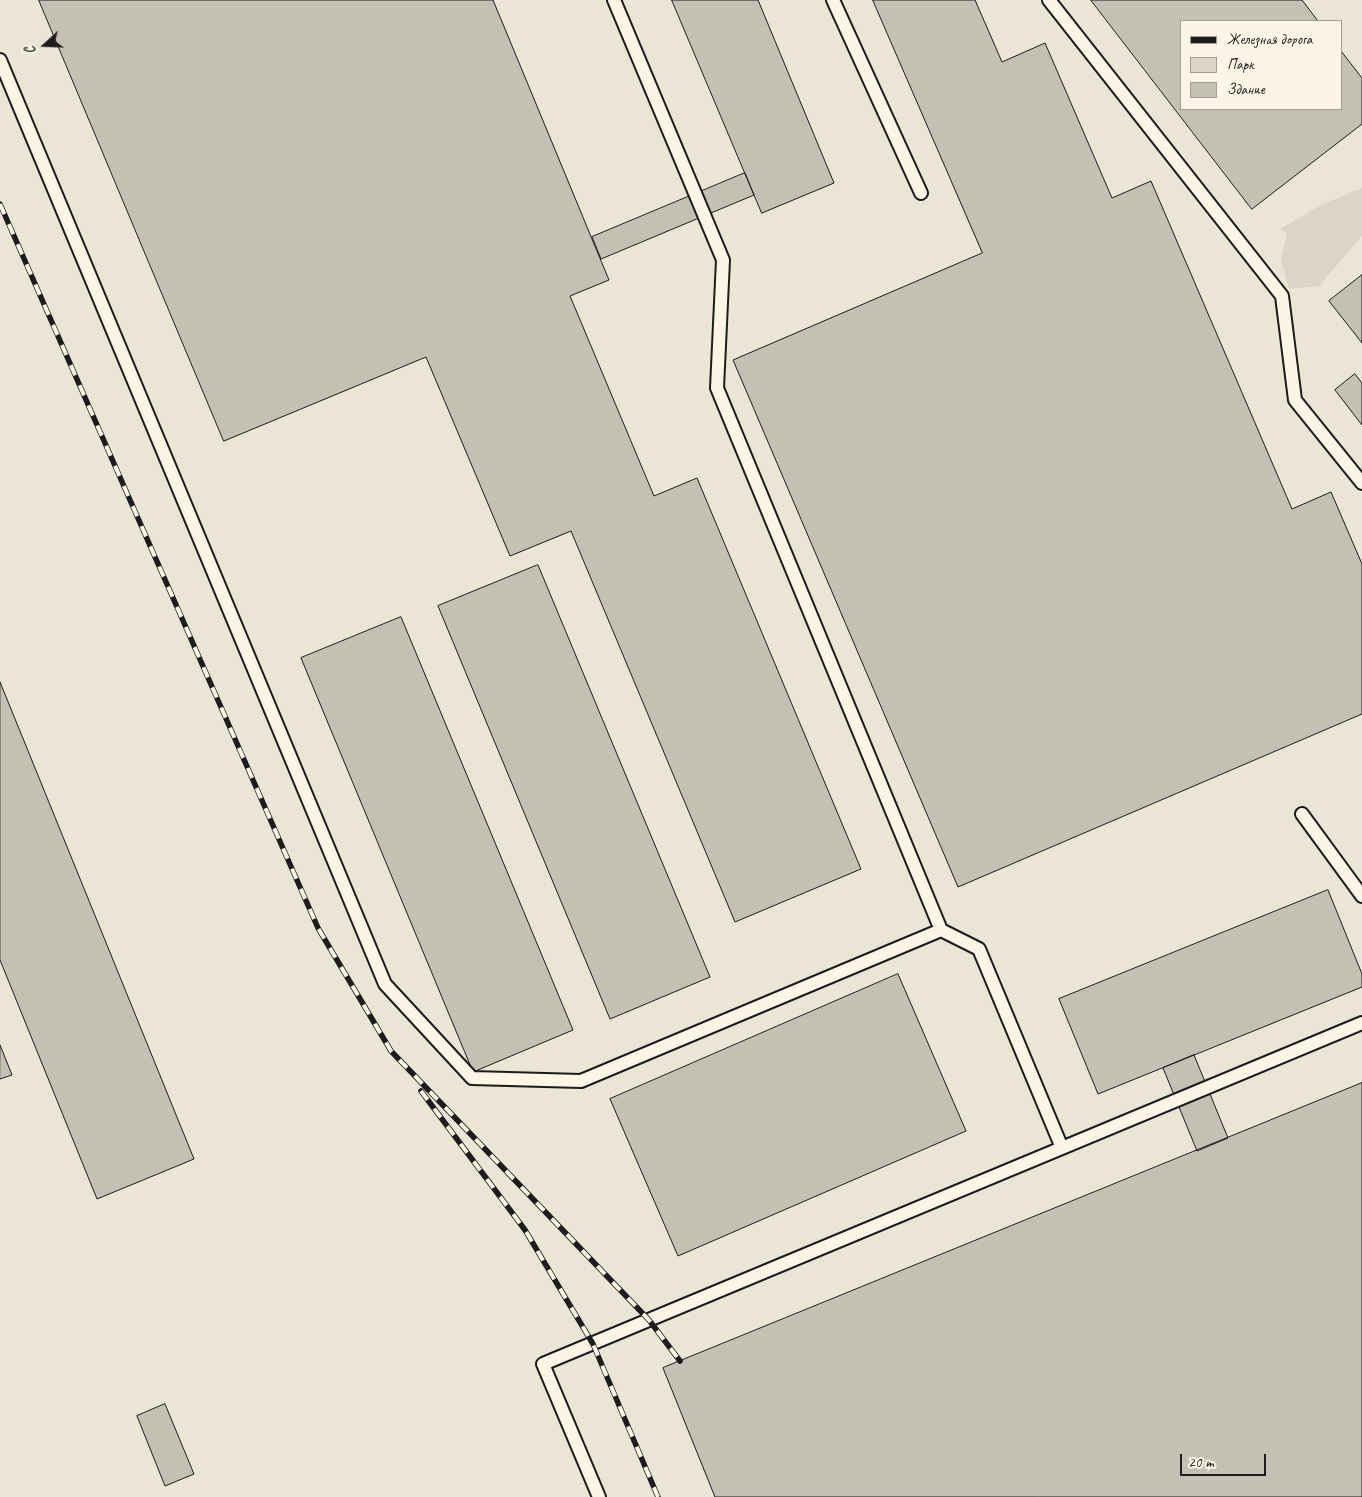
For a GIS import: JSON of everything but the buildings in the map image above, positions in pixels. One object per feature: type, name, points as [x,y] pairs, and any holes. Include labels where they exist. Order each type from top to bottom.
[{"type":"lane","points":[[614,0],[722,260],[717,388],[941,930],[979,949],[1062,1148]]},
{"type":"lane","points":[[833,0],[922,193]]},
{"type":"lane","points":[[1048,0],[1282,296],[1295,400],[1362,484]]},
{"type":"lane","points":[[0,60],[386,984],[472,1078],[581,1081],[941,930]]},
{"type":"lane","points":[[1302,814],[1362,896]]},
{"type":"lane","points":[[599,1497],[543,1364],[1362,1023]]},
{"type":"shaded area","points":[[0,0],[1362,0],[1362,1497],[0,1497]]},
{"type":"green space","points":[[1362,188],[1362,236],[1319,286],[1289,289],[1281,261],[1287,233],[1280,229],[1323,204]]},
{"type":"railway","points":[[0,204],[318,928],[391,1051],[649,1320],[680,1361]]},
{"type":"railway","points":[[421,1091],[525,1230],[593,1344],[658,1497]]}]
